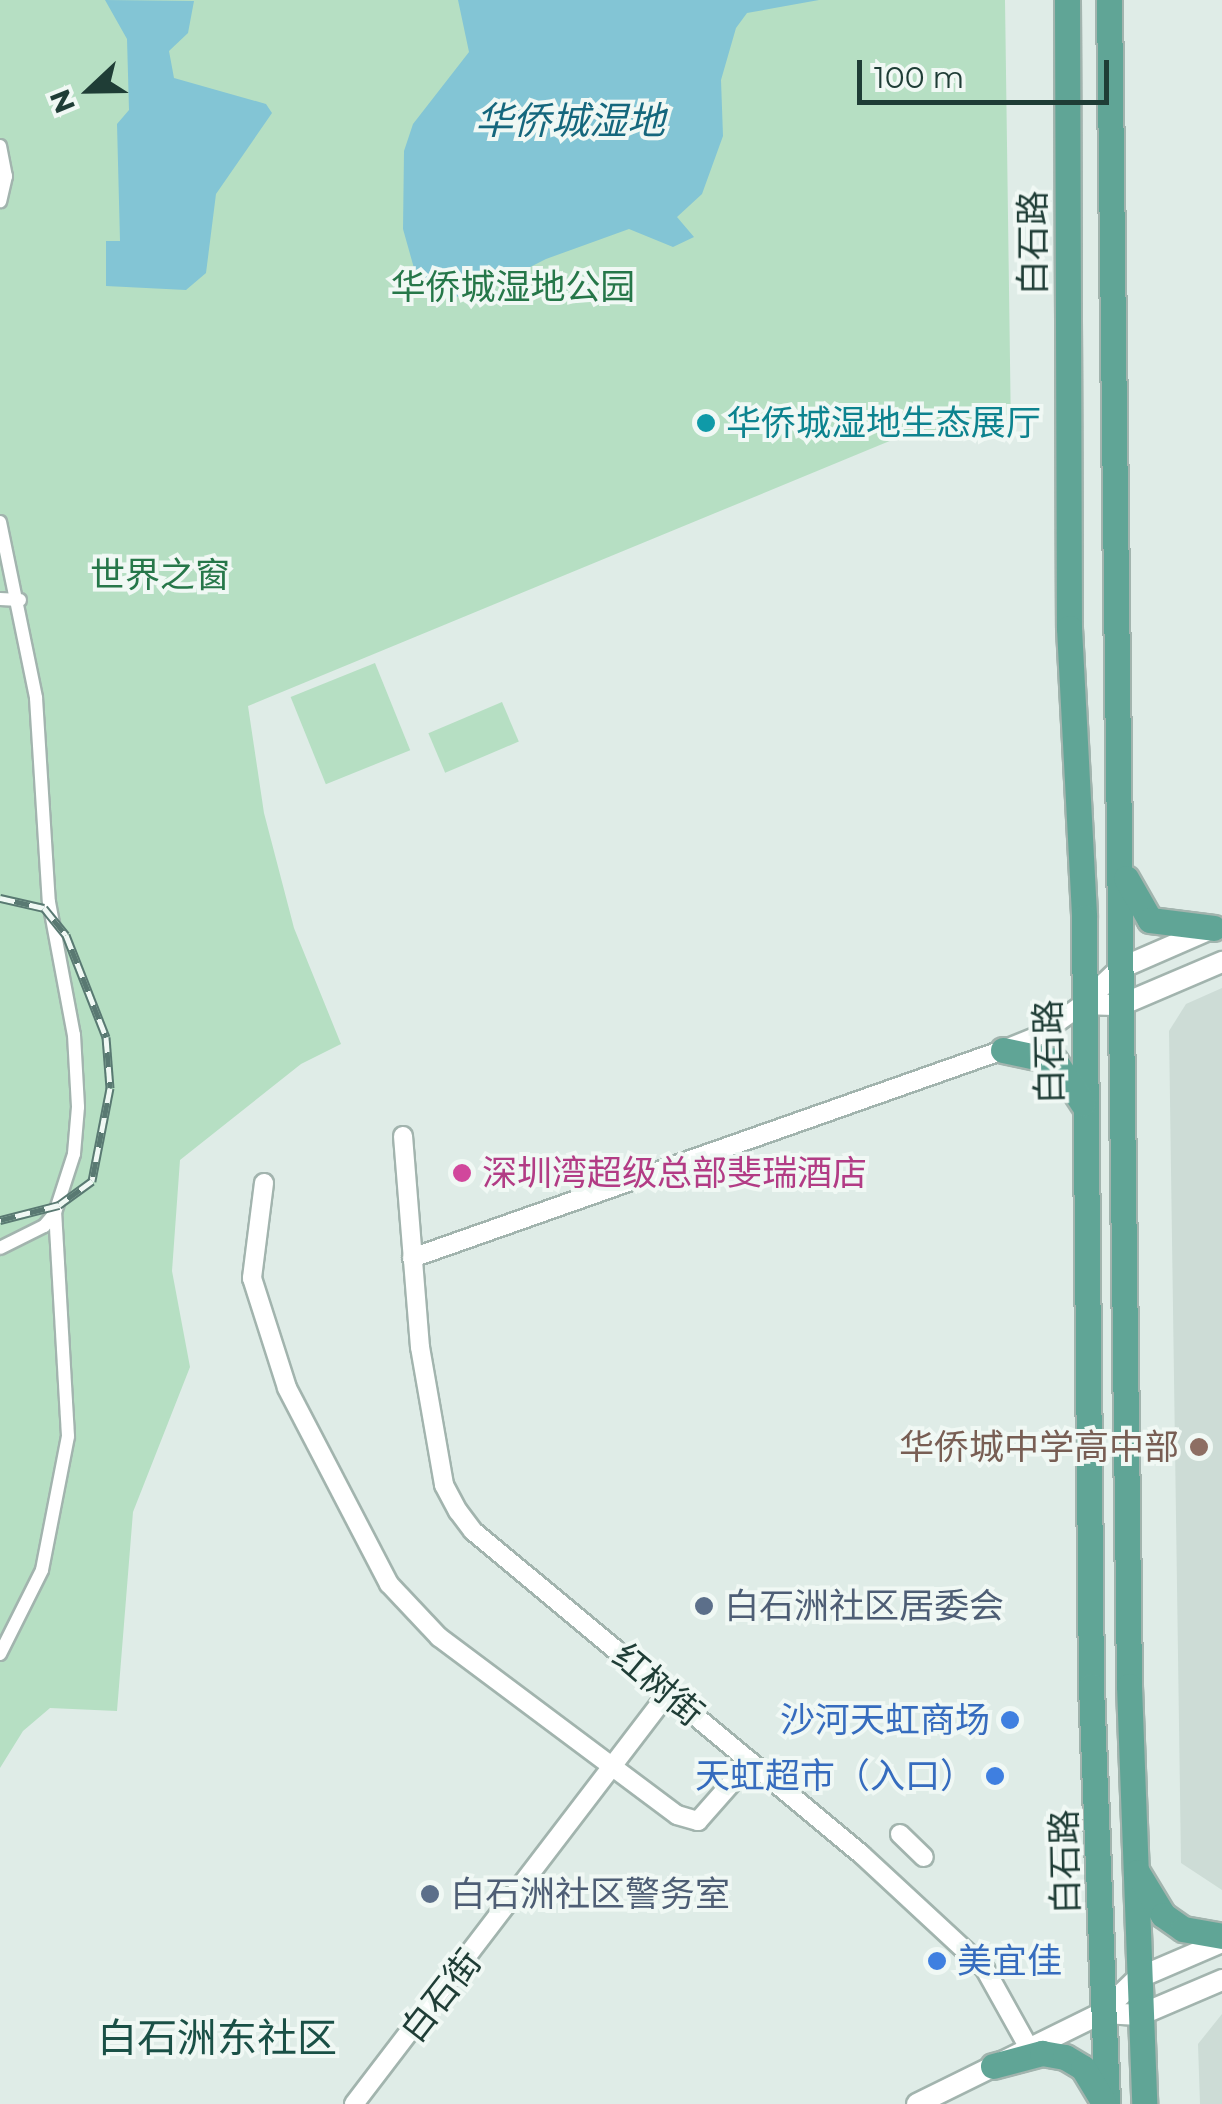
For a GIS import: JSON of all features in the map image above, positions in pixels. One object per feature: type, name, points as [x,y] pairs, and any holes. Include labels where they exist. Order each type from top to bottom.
[{"type":"main road","name":"白石路","points":[[1067,0],[1069,628],[1083,1004],[1106,2104]]},
{"type":"main road","name":"白石路","points":[[1109,0],[1132,1851],[1144,2104]]},
{"type":"main road","points":[[1119,856],[1137,905],[1150,920],[1218,926]]},
{"type":"main road","points":[[1003,1050],[1055,1062],[1084,1107]]},
{"type":"main road","points":[[1132,1851],[1143,1889],[1163,1915],[1184,1929],[1222,1939]]},
{"type":"main road","points":[[993,2066],[1042,2053],[1065,2057],[1083,2068],[1106,2104]]},
{"type":"street","points":[[0,146],[6,176],[0,201]]},
{"type":"street","points":[[0,522],[20,600],[39,725],[50,902],[77,1089],[74,1154],[55,1213],[66,1452],[42,1570],[0,1654]]},
{"type":"street","points":[[0,599],[20,600]]},
{"type":"street","points":[[412,1258],[1040,1035],[1083,1004],[1121,968],[1218,926]]},
{"type":"street","points":[[1083,1004],[1122,1005],[1222,962]]},
{"type":"street","name":"红树街","points":[[403,1136],[412,1258],[441,1465],[458,1511],[985,1969],[1029,2048]]},
{"type":"street","points":[[264,1183],[252,1278],[287,1388],[389,1584],[439,1637],[615,1768],[651,1802],[698,1821],[750,1762]]},
{"type":"street","points":[[0,1248],[44,1226],[55,1213]]},
{"type":"street","name":"白石街","points":[[354,2104],[615,1768],[668,1693]]},
{"type":"street","points":[[900,1834],[924,1856]]},
{"type":"street","points":[[917,2104],[1102,2013],[1138,1978],[1222,1939]]},
{"type":"street","points":[[1102,2013],[1140,2015],[1222,1980]]},
{"type":"shaded area","name":"华侨城中学高中部","points":[[1222,988],[1222,1890],[1181,1863],[1169,1031],[1186,1004]]},
{"type":"shaded area","points":[[1222,2014],[1222,2104],[1200,2104],[1198,2044]]},
{"type":"green space","points":[[0,0],[1005,0],[1011,433],[909,433],[248,706],[264,813],[294,928],[341,1044],[301,1064],[180,1160],[172,1271],[190,1367],[133,1512],[117,1711],[50,1708],[23,1731],[0,1768]]},
{"type":"green space","points":[[375,663],[410,750],[326,784],[291,697]]},
{"type":"green space","points":[[502,702],[519,742],[445,773],[428,733]]},
{"type":"water","points":[[105,0],[194,1],[188,33],[169,51],[174,78],[266,104],[272,113],[216,194],[206,273],[186,290],[106,286],[106,241],[120,241],[117,124],[129,110],[127,39]]},
{"type":"water","name":"华侨城湿地","points":[[458,0],[819,0],[747,13],[736,28],[721,80],[723,136],[702,194],[677,217],[694,237],[673,247],[629,229],[546,259],[471,297],[440,296],[419,286],[403,229],[404,151],[413,124],[469,52]]},
{"type":"railway","points":[[0,898],[44,908],[66,935],[106,1037],[110,1088],[92,1181],[59,1205],[0,1220]]},
{"type":"place","name":"华侨城湿地生态展厅","points":[[706,423]]},
{"type":"place","name":"深圳湾超级总部斐瑞酒店","points":[[462,1173]]},
{"type":"place","name":"华侨城中学高中部","points":[[1199,1447]]},
{"type":"place","name":"白石洲社区居委会","points":[[704,1606]]},
{"type":"place","name":"沙河天虹商场","points":[[1010,1720]]},
{"type":"place","name":"天虹超市（入口）","points":[[995,1776]]},
{"type":"place","name":"白石洲社区警务室","points":[[430,1894]]},
{"type":"place","name":"美宜佳","points":[[937,1961]]},
{"type":"district","name":"白石洲东社区","points":[[217,2038]]},
{"type":"park label","name":"华侨城湿地公园","points":[[513,287]]},
{"type":"park label","name":"世界之窗","points":[[160,575]]}]
